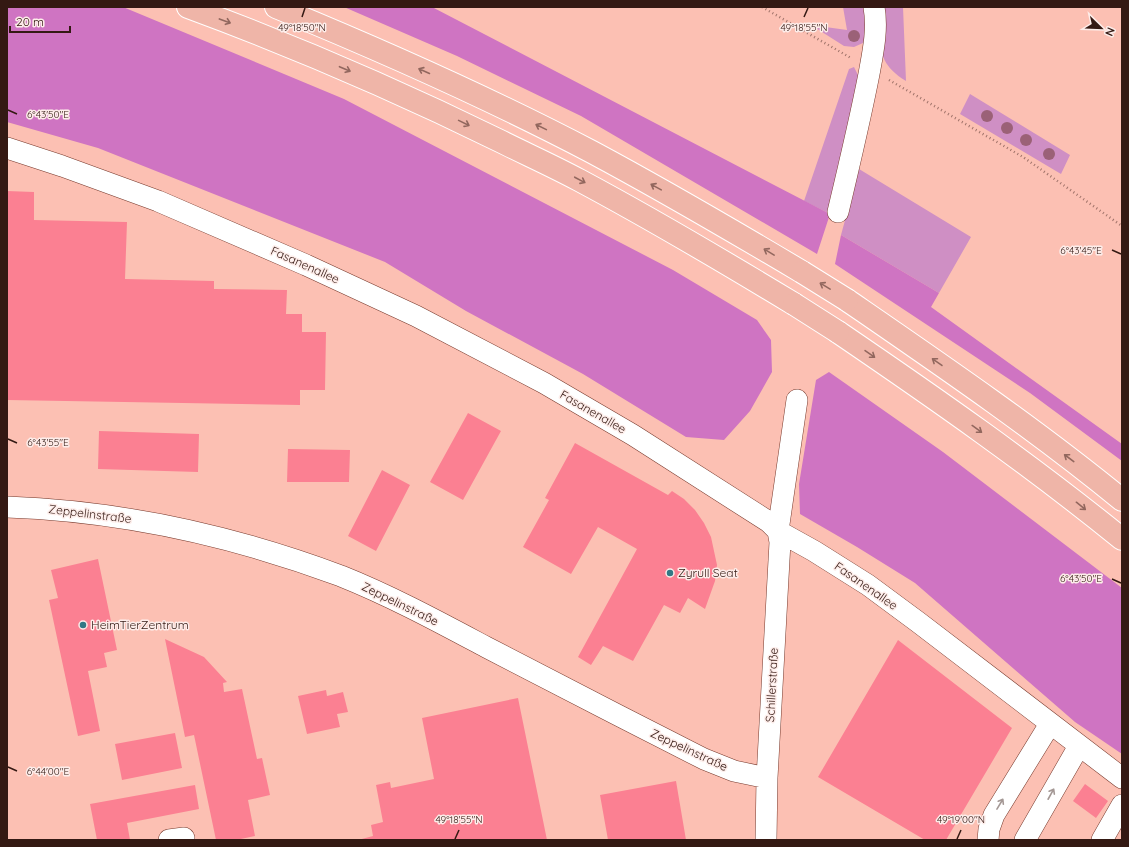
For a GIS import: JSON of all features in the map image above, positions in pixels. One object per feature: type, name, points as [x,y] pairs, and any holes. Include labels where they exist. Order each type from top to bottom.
[{"type":"highway","points":[[188,7],[264,35],[350,71],[446,114],[571,176],[718,258],[838,332],[953,412],[1075,501],[1122,539]]},
{"type":"highway","points":[[276,7],[348,36],[458,86],[591,152],[737,233],[847,300],[969,384],[1091,474],[1122,500]]},
{"type":"street","points":[[838,212],[870,69],[875,36],[876,17],[874,7]]},
{"type":"street","name":"Fasanenallee","points":[[7,148],[158,201],[306,265],[416,316],[544,383],[633,435],[769,522],[778,531],[814,551],[868,585],[1122,778]]},
{"type":"street","name":"Schillerstraße","points":[[766,840],[767,778],[780,542],[778,531],[797,400]]},
{"type":"street","name":"Zeppelinstraße","points":[[7,507],[37,508],[98,514],[154,523],[222,538],[342,577],[398,601],[704,760],[734,771],[767,778]]},
{"type":"street","points":[[988,840],[989,829],[994,815],[1050,724]]},
{"type":"street","points":[[1025,840],[1078,746]]},
{"type":"street","points":[[1102,840],[1122,805]]},
{"type":"path","points":[[762,7],[1023,157],[1122,226]]},
{"type":"shaded area","points":[[7,7],[123,7],[344,99],[673,270],[757,320],[771,340],[772,372],[750,411],[724,440],[686,437],[583,374],[466,311],[385,262],[98,148],[7,122]]},
{"type":"shaded area","points":[[344,7],[432,7],[830,214],[817,254],[581,116],[457,56]]},
{"type":"shaded area","points":[[843,7],[865,7],[867,31],[863,43],[854,47],[844,46],[811,25],[847,30]]},
{"type":"shaded area","points":[[881,7],[903,7],[906,81],[888,66],[884,58],[880,40]]},
{"type":"shaded area","points":[[854,67],[859,77],[830,214],[804,201],[849,69]]},
{"type":"shaded area","points":[[970,94],[1070,155],[1061,174],[960,114]]},
{"type":"shaded area","points":[[859,169],[971,237],[939,293],[841,235]]},
{"type":"shaded area","points":[[841,235],[939,293],[931,307],[1122,444],[1122,461],[1030,393],[835,264]]},
{"type":"shaded area","points":[[829,372],[943,452],[1122,588],[1122,754],[1075,722],[915,583],[800,514],[799,484],[816,380]]},
{"type":"building","points":[[7,191],[34,192],[34,220],[127,222],[125,279],[214,281],[214,289],[287,290],[286,314],[302,314],[302,332],[326,332],[325,390],[300,390],[300,405],[7,400]]},
{"type":"building","points":[[468,413],[501,431],[463,500],[430,482]]},
{"type":"building","points":[[99,431],[199,434],[198,472],[98,469]]},
{"type":"building","points":[[575,443],[668,495],[672,491],[684,499],[695,510],[711,537],[717,565],[715,581],[705,609],[688,598],[680,613],[664,605],[633,661],[603,646],[591,665],[578,657],[637,549],[598,527],[571,574],[523,547],[549,500],[545,498]]},
{"type":"building","points":[[288,449],[350,450],[349,482],[287,482]]},
{"type":"building","points":[[382,470],[410,485],[376,551],[348,536]]},
{"type":"building","name":"HeimTierZentrum","points":[[98,559],[117,650],[104,653],[107,667],[88,671],[100,731],[78,736],[49,600],[58,598],[51,570]]},
{"type":"building","points":[[165,639],[204,657],[227,682],[223,683],[224,692],[242,689],[257,759],[262,758],[270,795],[248,800],[255,836],[236,840],[216,840],[194,735],[185,737]]},
{"type":"building","points":[[898,640],[1012,728],[946,840],[925,840],[818,777]]},
{"type":"building","points":[[326,690],[327,696],[343,692],[348,712],[337,714],[340,727],[307,734],[298,696]]},
{"type":"building","points":[[518,698],[547,840],[358,840],[373,836],[371,825],[383,822],[376,785],[390,782],[391,788],[434,779],[422,718]]},
{"type":"building","points":[[175,733],[182,768],[122,780],[115,744]]},
{"type":"building","points":[[676,781],[686,840],[608,840],[600,795]]},
{"type":"building","points":[[1085,784],[1108,801],[1096,818],[1073,801]]},
{"type":"building","points":[[195,785],[199,809],[127,823],[130,840],[97,840],[90,804]]},
{"type":"place","name":"Zyrull Seat","points":[[670,573]]},
{"type":"place","name":"HeimTierZentrum","points":[[83,625]]}]
